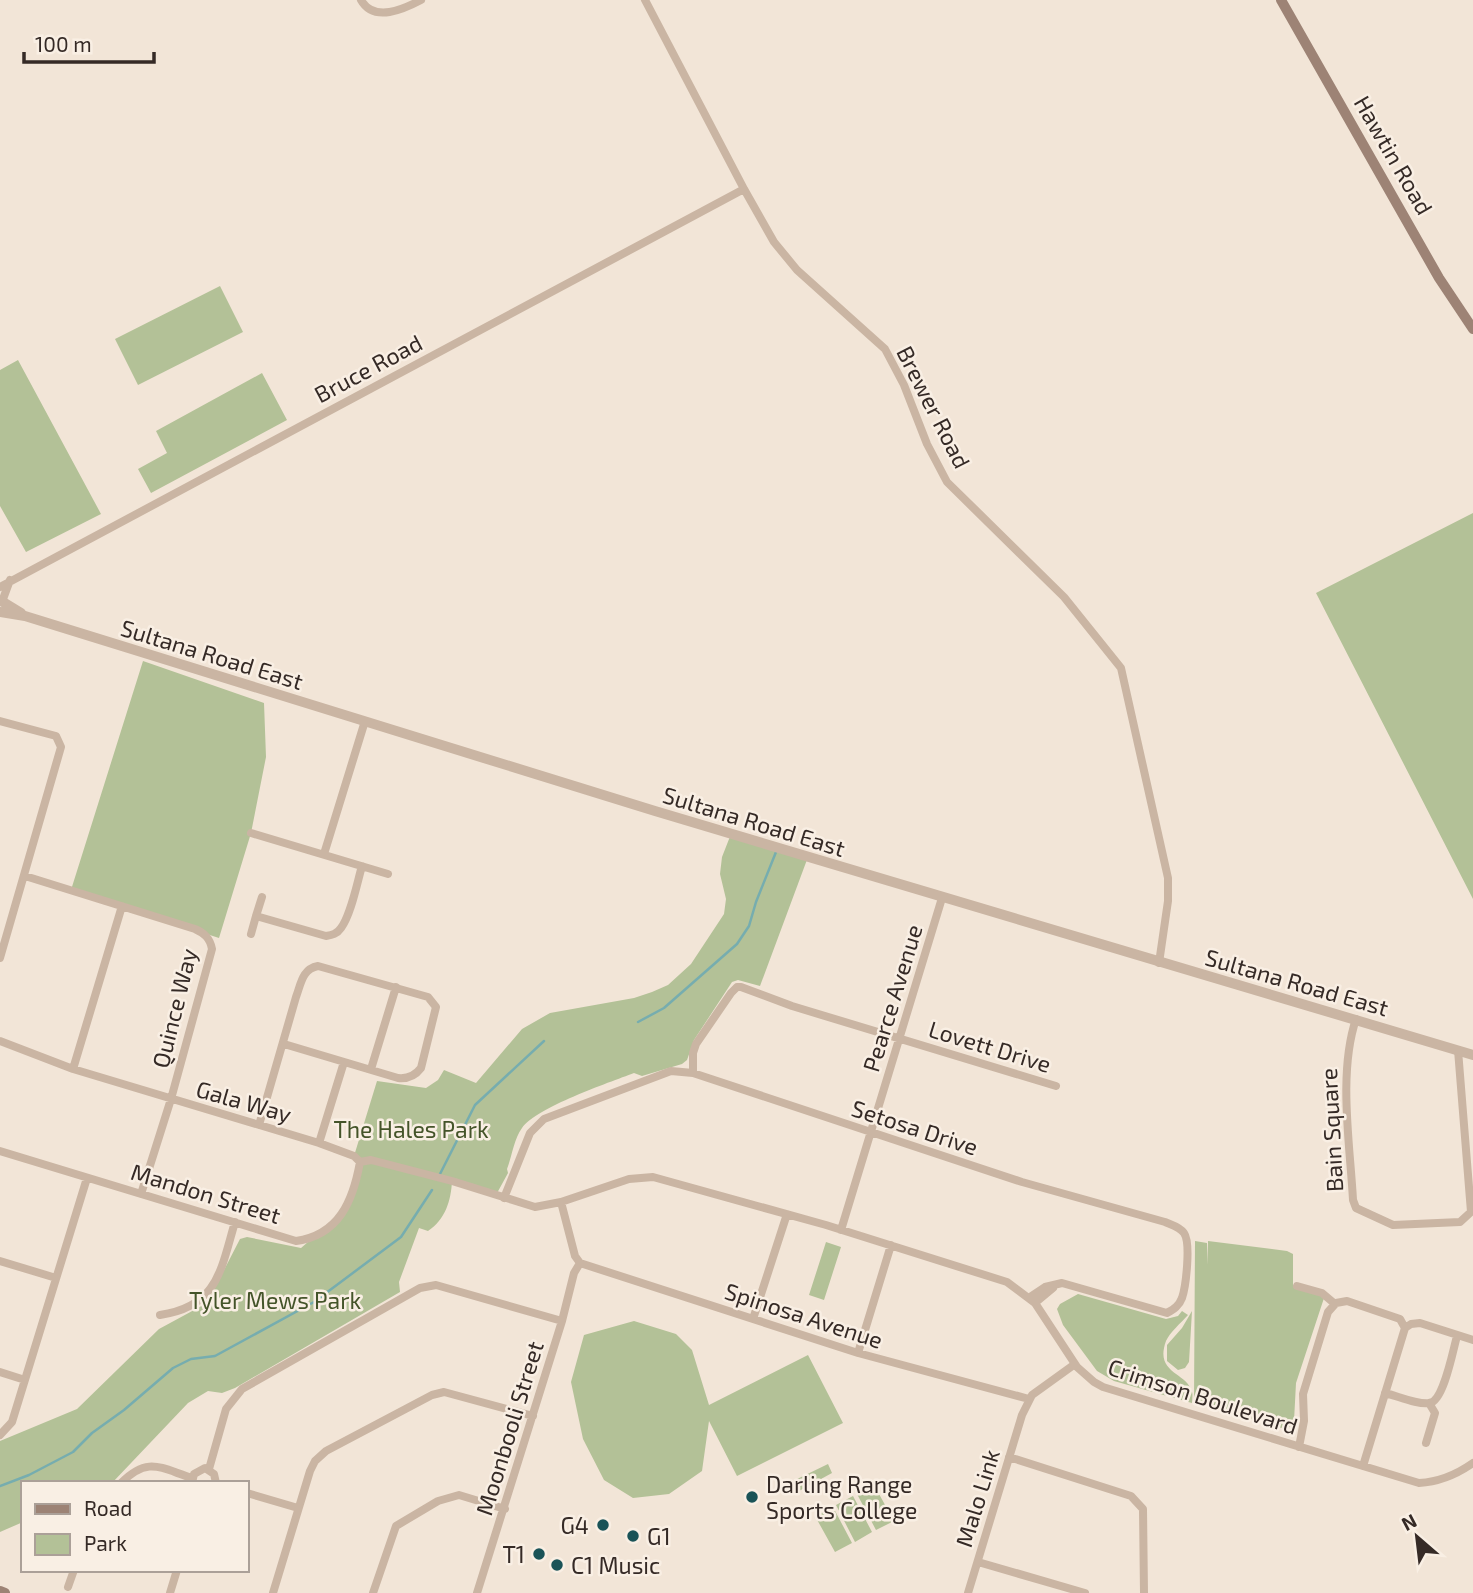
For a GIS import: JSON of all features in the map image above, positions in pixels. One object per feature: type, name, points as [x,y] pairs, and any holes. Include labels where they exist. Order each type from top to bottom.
[{"type":"main road","name":"Hawtin Road","points":[[1281,0],[1439,278],[1473,329]]},
{"type":"main road","points":[[0,1591],[5,1593]]},
{"type":"street","points":[[361,0],[364,5],[382,13],[402,10],[421,0]]},
{"type":"street","name":"Brewer Road","points":[[645,0],[774,242],[797,270],[885,349],[904,384],[927,444],[947,482],[1064,597],[1121,668],[1168,877],[1168,901],[1159,962]]},
{"type":"street","name":"Bruce Road","points":[[0,587],[744,189]]},
{"type":"street","points":[[1,604],[10,580]]},
{"type":"street","name":"Sultana Road East","points":[[1,604],[25,616],[942,898],[1473,1055]]},
{"type":"street","points":[[0,721],[56,736],[61,747],[0,958]]},
{"type":"street","points":[[324,854],[365,721]]},
{"type":"street","points":[[251,833],[388,874]]},
{"type":"street","points":[[256,916],[326,936],[333,935],[340,930],[345,919],[362,866]]},
{"type":"street","name":"Quince Way","points":[[25,876],[195,929],[205,933],[211,942],[212,949],[171,1099],[141,1194]]},
{"type":"street","points":[[251,934],[262,897]]},
{"type":"street","name":"Pearce Avenue","points":[[841,1230],[942,898]]},
{"type":"street","points":[[73,1069],[122,906]]},
{"type":"street","points":[[259,1125],[302,978],[308,969],[318,966],[396,987],[428,997],[436,1007],[426,1056],[421,1068],[409,1078],[398,1078],[284,1044]]},
{"type":"street","points":[[371,1069],[396,987]]},
{"type":"street","name":"Lovett Drive","points":[[693,1073],[696,1044],[737,987],[1056,1086]]},
{"type":"street","name":"Bain Square","points":[[1356,1019],[1349,1040],[1346,1070],[1353,1200],[1356,1208],[1393,1225],[1460,1222],[1471,1212],[1458,1050]]},
{"type":"street","name":"Gala Way","points":[[0,1041],[73,1069],[319,1143],[359,1160],[371,1160],[504,1198]]},
{"type":"street","points":[[319,1143],[344,1062]]},
{"type":"street","name":"Setosa Drive","points":[[504,1198],[530,1133],[544,1119],[671,1071],[693,1073],[1022,1182],[1165,1222],[1182,1229],[1187,1236],[1187,1264],[1182,1298],[1177,1307],[1167,1313],[1073,1285],[1054,1288],[1032,1300]]},
{"type":"street","name":"Mandon Street","points":[[0,1151],[296,1241],[310,1239],[333,1224],[345,1210],[355,1184],[359,1160]]},
{"type":"street","name":"Crimson Boulevard","points":[[561,1202],[640,1177],[667,1180],[787,1214],[1007,1282],[1032,1300],[1076,1366],[1104,1387],[1419,1483],[1438,1481],[1473,1465]]},
{"type":"street","points":[[0,1435],[12,1422],[87,1178]]},
{"type":"street","points":[[504,1198],[535,1206],[561,1202],[575,1256],[580,1263]]},
{"type":"street","points":[[752,1319],[787,1214]]},
{"type":"street","points":[[160,1315],[174,1314],[198,1301],[211,1290],[219,1277],[234,1222]]},
{"type":"street","points":[[858,1353],[891,1245]]},
{"type":"street","points":[[0,1262],[56,1278]]},
{"type":"street","name":"Moonbooli Street","points":[[477,1593],[562,1321],[574,1273],[580,1263]]},
{"type":"street","name":"Spinosa Avenue","points":[[580,1263],[858,1353],[1029,1399]]},
{"type":"street","points":[[209,1469],[226,1409],[242,1389],[421,1287],[436,1285],[562,1321]]},
{"type":"street","points":[[1297,1286],[1322,1293],[1335,1304]]},
{"type":"street","points":[[1299,1447],[1304,1421],[1303,1394],[1328,1312],[1335,1304],[1347,1301],[1396,1317],[1402,1321],[1405,1328]]},
{"type":"street","points":[[1363,1466],[1405,1328],[1420,1323],[1473,1340]]},
{"type":"street","points":[[1385,1393],[1429,1403],[1436,1400],[1442,1390],[1457,1336]]},
{"type":"street","points":[[1029,1399],[1076,1366]]},
{"type":"street","points":[[0,1372],[25,1380]]},
{"type":"street","points":[[273,1593],[313,1465],[326,1451],[432,1395],[452,1392],[533,1416]]},
{"type":"street","name":"Malo Link","points":[[968,1593],[1029,1399]]},
{"type":"street","points":[[1426,1443],[1435,1413],[1429,1403]]},
{"type":"street","points":[[1009,1457],[1131,1496],[1139,1502],[1143,1508],[1144,1593]]},
{"type":"street","points":[[123,1481],[135,1469],[151,1466],[192,1480],[201,1469],[209,1469],[216,1481]]},
{"type":"street","points":[[248,1493],[298,1508]]},
{"type":"street","points":[[373,1593],[396,1526],[438,1501],[458,1495],[505,1509]]},
{"type":"street","points":[[978,1562],[1086,1593]]},
{"type":"street","points":[[68,1587],[73,1572]]},
{"type":"street","points":[[170,1593],[176,1572]]},
{"type":"green space","points":[[220,286],[243,332],[138,385],[115,339]]},
{"type":"green space","points":[[18,360],[101,514],[26,552],[0,506],[0,370]]},
{"type":"green space","points":[[262,373],[287,420],[151,493],[138,469],[167,453],[156,431]]},
{"type":"green space","points":[[1473,513],[1473,899],[1316,593]]},
{"type":"green space","points":[[143,661],[264,703],[266,757],[251,833],[219,938],[71,890]]},
{"type":"green space","points":[[731,834],[808,857],[760,986],[738,980],[732,982],[694,1040],[687,1060],[642,1076],[634,1073],[574,1096],[530,1120],[517,1137],[508,1173],[496,1195],[452,1181],[443,1216],[428,1231],[419,1228],[399,1282],[400,1292],[235,1388],[222,1393],[208,1391],[188,1403],[114,1481],[21,1481],[21,1523],[0,1532],[0,1441],[77,1409],[159,1329],[207,1303],[240,1239],[247,1237],[301,1248],[345,1210],[360,1162],[354,1156],[377,1081],[426,1088],[438,1080],[444,1070],[476,1083],[522,1029],[550,1013],[634,998],[668,985],[691,964],[724,914],[726,899],[720,874],[722,857]]},
{"type":"green space","points":[[1195,1241],[1207,1243],[1208,1265],[1208,1241],[1287,1251],[1293,1254],[1293,1286],[1325,1295],[1296,1383],[1293,1425],[1285,1429],[1194,1402]]},
{"type":"green space","points":[[826,1242],[841,1247],[824,1300],[809,1295]]},
{"type":"green space","points":[[1078,1294],[1166,1319],[1178,1316],[1182,1311],[1188,1315],[1168,1338],[1163,1352],[1168,1366],[1189,1385],[1192,1403],[1114,1381],[1097,1371],[1063,1325],[1057,1309],[1060,1304]]},
{"type":"green space","points":[[1192,1311],[1189,1362],[1185,1368],[1178,1370],[1167,1361],[1167,1345]]},
{"type":"green space","points":[[634,1321],[676,1334],[692,1350],[709,1405],[808,1355],[843,1423],[737,1476],[709,1421],[702,1471],[669,1494],[633,1498],[604,1480],[583,1439],[571,1382],[584,1335]]},
{"type":"green space","points":[[828,1464],[832,1473],[799,1491],[793,1481]]},
{"type":"green space","points":[[874,1485],[894,1521],[876,1530],[857,1494]]},
{"type":"green space","points":[[853,1496],[872,1532],[855,1542],[836,1505]]},
{"type":"green space","points":[[833,1507],[852,1543],[835,1552],[815,1516]]},
{"type":"waterway","points":[[638,1022],[664,1008],[737,944],[749,926],[776,852]]},
{"type":"waterway","points":[[440,1174],[475,1105],[544,1041]]},
{"type":"waterway","points":[[0,1486],[29,1475],[73,1452],[92,1433],[173,1368],[191,1359],[215,1356],[314,1302],[401,1237],[432,1190]]},
{"type":"place","name":"Darling Range Sports College","points":[[752,1497]]},
{"type":"place","name":"G4","points":[[603,1525]]},
{"type":"place","name":"G1","points":[[633,1536]]},
{"type":"place","name":"T1","points":[[539,1554]]},
{"type":"place","name":"C1 Music","points":[[557,1565]]},
{"type":"park label","name":"The Hales Park","points":[[411,1129]]},
{"type":"park label","name":"Tyler Mews Park","points":[[275,1300]]}]
